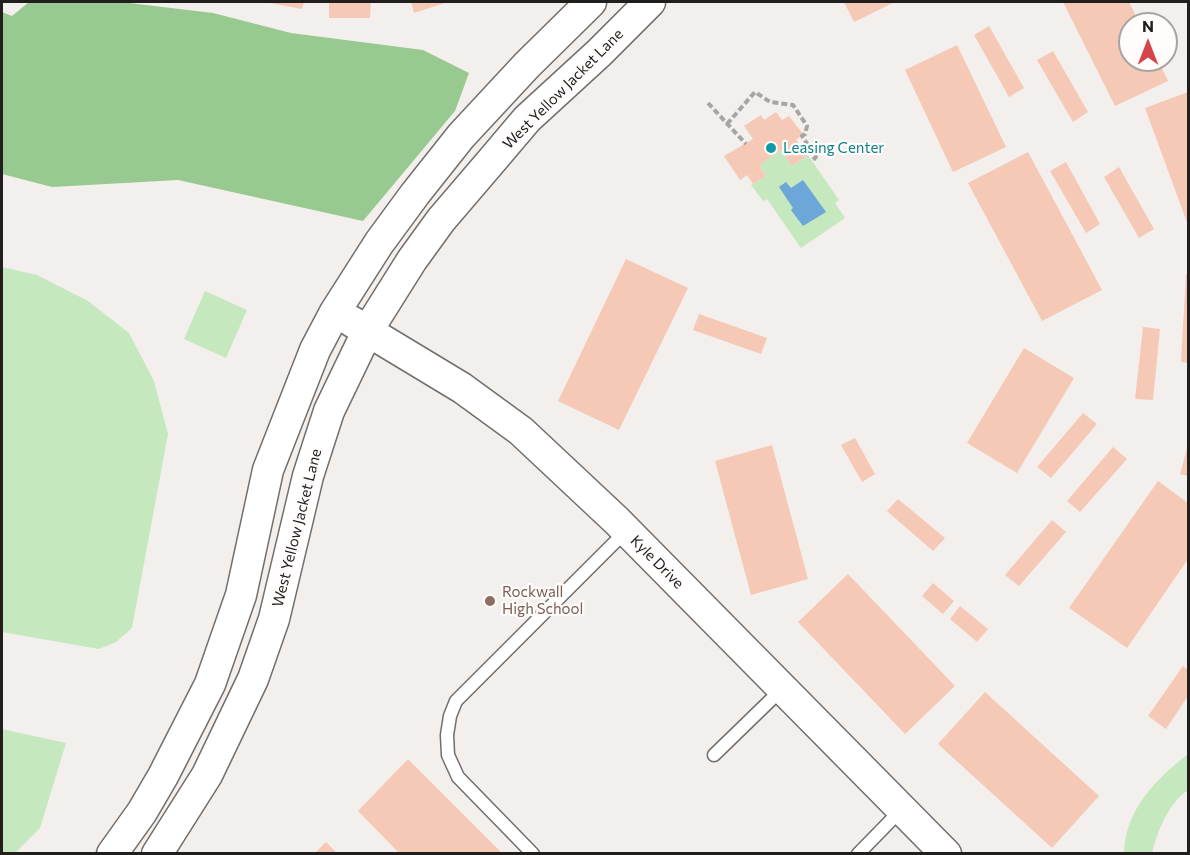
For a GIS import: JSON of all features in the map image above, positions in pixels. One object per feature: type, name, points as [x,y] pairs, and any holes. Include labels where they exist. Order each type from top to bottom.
[{"type":"street","points":[[112,854],[142,812],[163,776],[210,684],[241,595],[268,470],[315,350],[335,312],[409,202],[461,136],[527,65],[591,2]]},
{"type":"street","name":"West Yellow Jacket Lane","points":[[157,854],[207,776],[253,679],[274,619],[308,476],[329,411],[368,330],[441,220],[527,119],[600,53],[650,2]]},
{"type":"street","name":"Kyle Drive","points":[[335,312],[462,388],[521,431],[626,531],[946,854]]},
{"type":"lane","points":[[533,854],[458,777],[448,755],[447,735],[450,716],[456,701],[626,531]]},
{"type":"lane","points":[[714,755],[783,688]]},
{"type":"lane","points":[[858,854],[902,809]]},
{"type":"path","points":[[727,124],[755,92],[770,102],[793,105],[807,126],[802,136],[816,157],[812,161]]},
{"type":"path","points":[[708,103],[746,144]]},
{"type":"green space","points":[[29,2],[121,2],[213,13],[291,33],[423,50],[469,73],[455,111],[363,221],[178,180],[52,187],[2,174],[2,12],[12,16]]},
{"type":"green space","points":[[781,150],[792,166],[808,155],[839,200],[835,203],[845,218],[801,248],[767,199],[763,201],[751,185],[766,176],[759,165]]},
{"type":"green space","points":[[2,267],[37,275],[88,301],[129,333],[154,381],[168,434],[132,628],[116,642],[99,649],[2,632]]},
{"type":"green space","points":[[205,291],[247,310],[226,358],[184,339]]},
{"type":"green space","points":[[2,729],[66,743],[40,828],[15,853],[2,853]]},
{"type":"green space","points":[[1188,754],[1188,790],[1169,810],[1157,835],[1152,853],[1124,853],[1126,837],[1136,809],[1154,785]]},
{"type":"water","points":[[803,180],[826,212],[803,226],[791,210],[793,208],[779,187],[786,182],[791,188]]},
{"type":"building","points":[[264,2],[304,2],[302,9]]},
{"type":"building","points":[[329,2],[371,2],[370,18],[329,18]]},
{"type":"building","points":[[411,2],[448,2],[414,13]]},
{"type":"building","points":[[844,2],[895,2],[854,22]]},
{"type":"building","points":[[1063,2],[1129,2],[1134,12],[1118,12],[1118,72],[1164,72],[1168,81],[1115,106]]},
{"type":"building","points":[[989,26],[1024,88],[1009,97],[974,35]]},
{"type":"building","points":[[957,45],[1006,147],[953,172],[905,70]]},
{"type":"building","points":[[1053,51],[1088,112],[1073,122],[1037,60]]},
{"type":"building","points":[[1188,92],[1188,225],[1145,108]]},
{"type":"building","name":"Leasing Center","points":[[776,112],[782,120],[789,116],[803,134],[796,140],[808,155],[792,166],[781,150],[759,165],[766,176],[753,184],[747,175],[740,180],[724,156],[753,139],[744,126],[761,115],[764,120]]},
{"type":"building","points":[[1028,152],[1102,290],[1042,321],[968,183]]},
{"type":"building","points":[[1066,162],[1100,224],[1086,233],[1050,171]]},
{"type":"building","points":[[1119,167],[1154,229],[1139,238],[1104,177]]},
{"type":"building","points":[[626,259],[688,288],[619,430],[558,401]]},
{"type":"building","points":[[1186,274],[1188,274],[1188,363],[1181,362]]},
{"type":"building","points":[[699,314],[767,338],[761,354],[693,330]]},
{"type":"building","points":[[1143,327],[1160,329],[1153,400],[1135,399]]},
{"type":"building","points":[[1024,348],[1074,378],[1017,473],[967,443]]},
{"type":"building","points":[[1083,413],[1097,424],[1051,478],[1037,467]]},
{"type":"building","points":[[855,438],[875,474],[862,482],[841,445]]},
{"type":"building","points":[[772,445],[808,579],[751,595],[715,461]]},
{"type":"building","points":[[1188,445],[1188,476],[1180,474]]},
{"type":"building","points":[[1113,447],[1127,459],[1080,512],[1067,501]]},
{"type":"building","points":[[1158,481],[1188,503],[1188,559],[1127,648],[1069,608]]},
{"type":"building","points":[[898,499],[945,538],[933,551],[887,511]]},
{"type":"building","points":[[1052,520],[1066,532],[1019,586],[1005,575]]},
{"type":"building","points":[[848,574],[955,686],[905,734],[798,622]]},
{"type":"building","points":[[933,583],[954,601],[943,614],[922,596]]},
{"type":"building","points":[[960,606],[988,629],[977,642],[950,619]]},
{"type":"building","points":[[1183,666],[1188,670],[1188,696],[1166,729],[1148,716]]},
{"type":"building","points":[[985,692],[1099,796],[1052,848],[938,744]]},
{"type":"building","points":[[408,759],[503,854],[400,854],[358,811]]},
{"type":"building","points":[[326,842],[338,854],[314,854]]},
{"type":"place","name":"Leasing Center","points":[[771,148]]},
{"type":"place","name":"Rockwall High School","points":[[490,601]]}]
